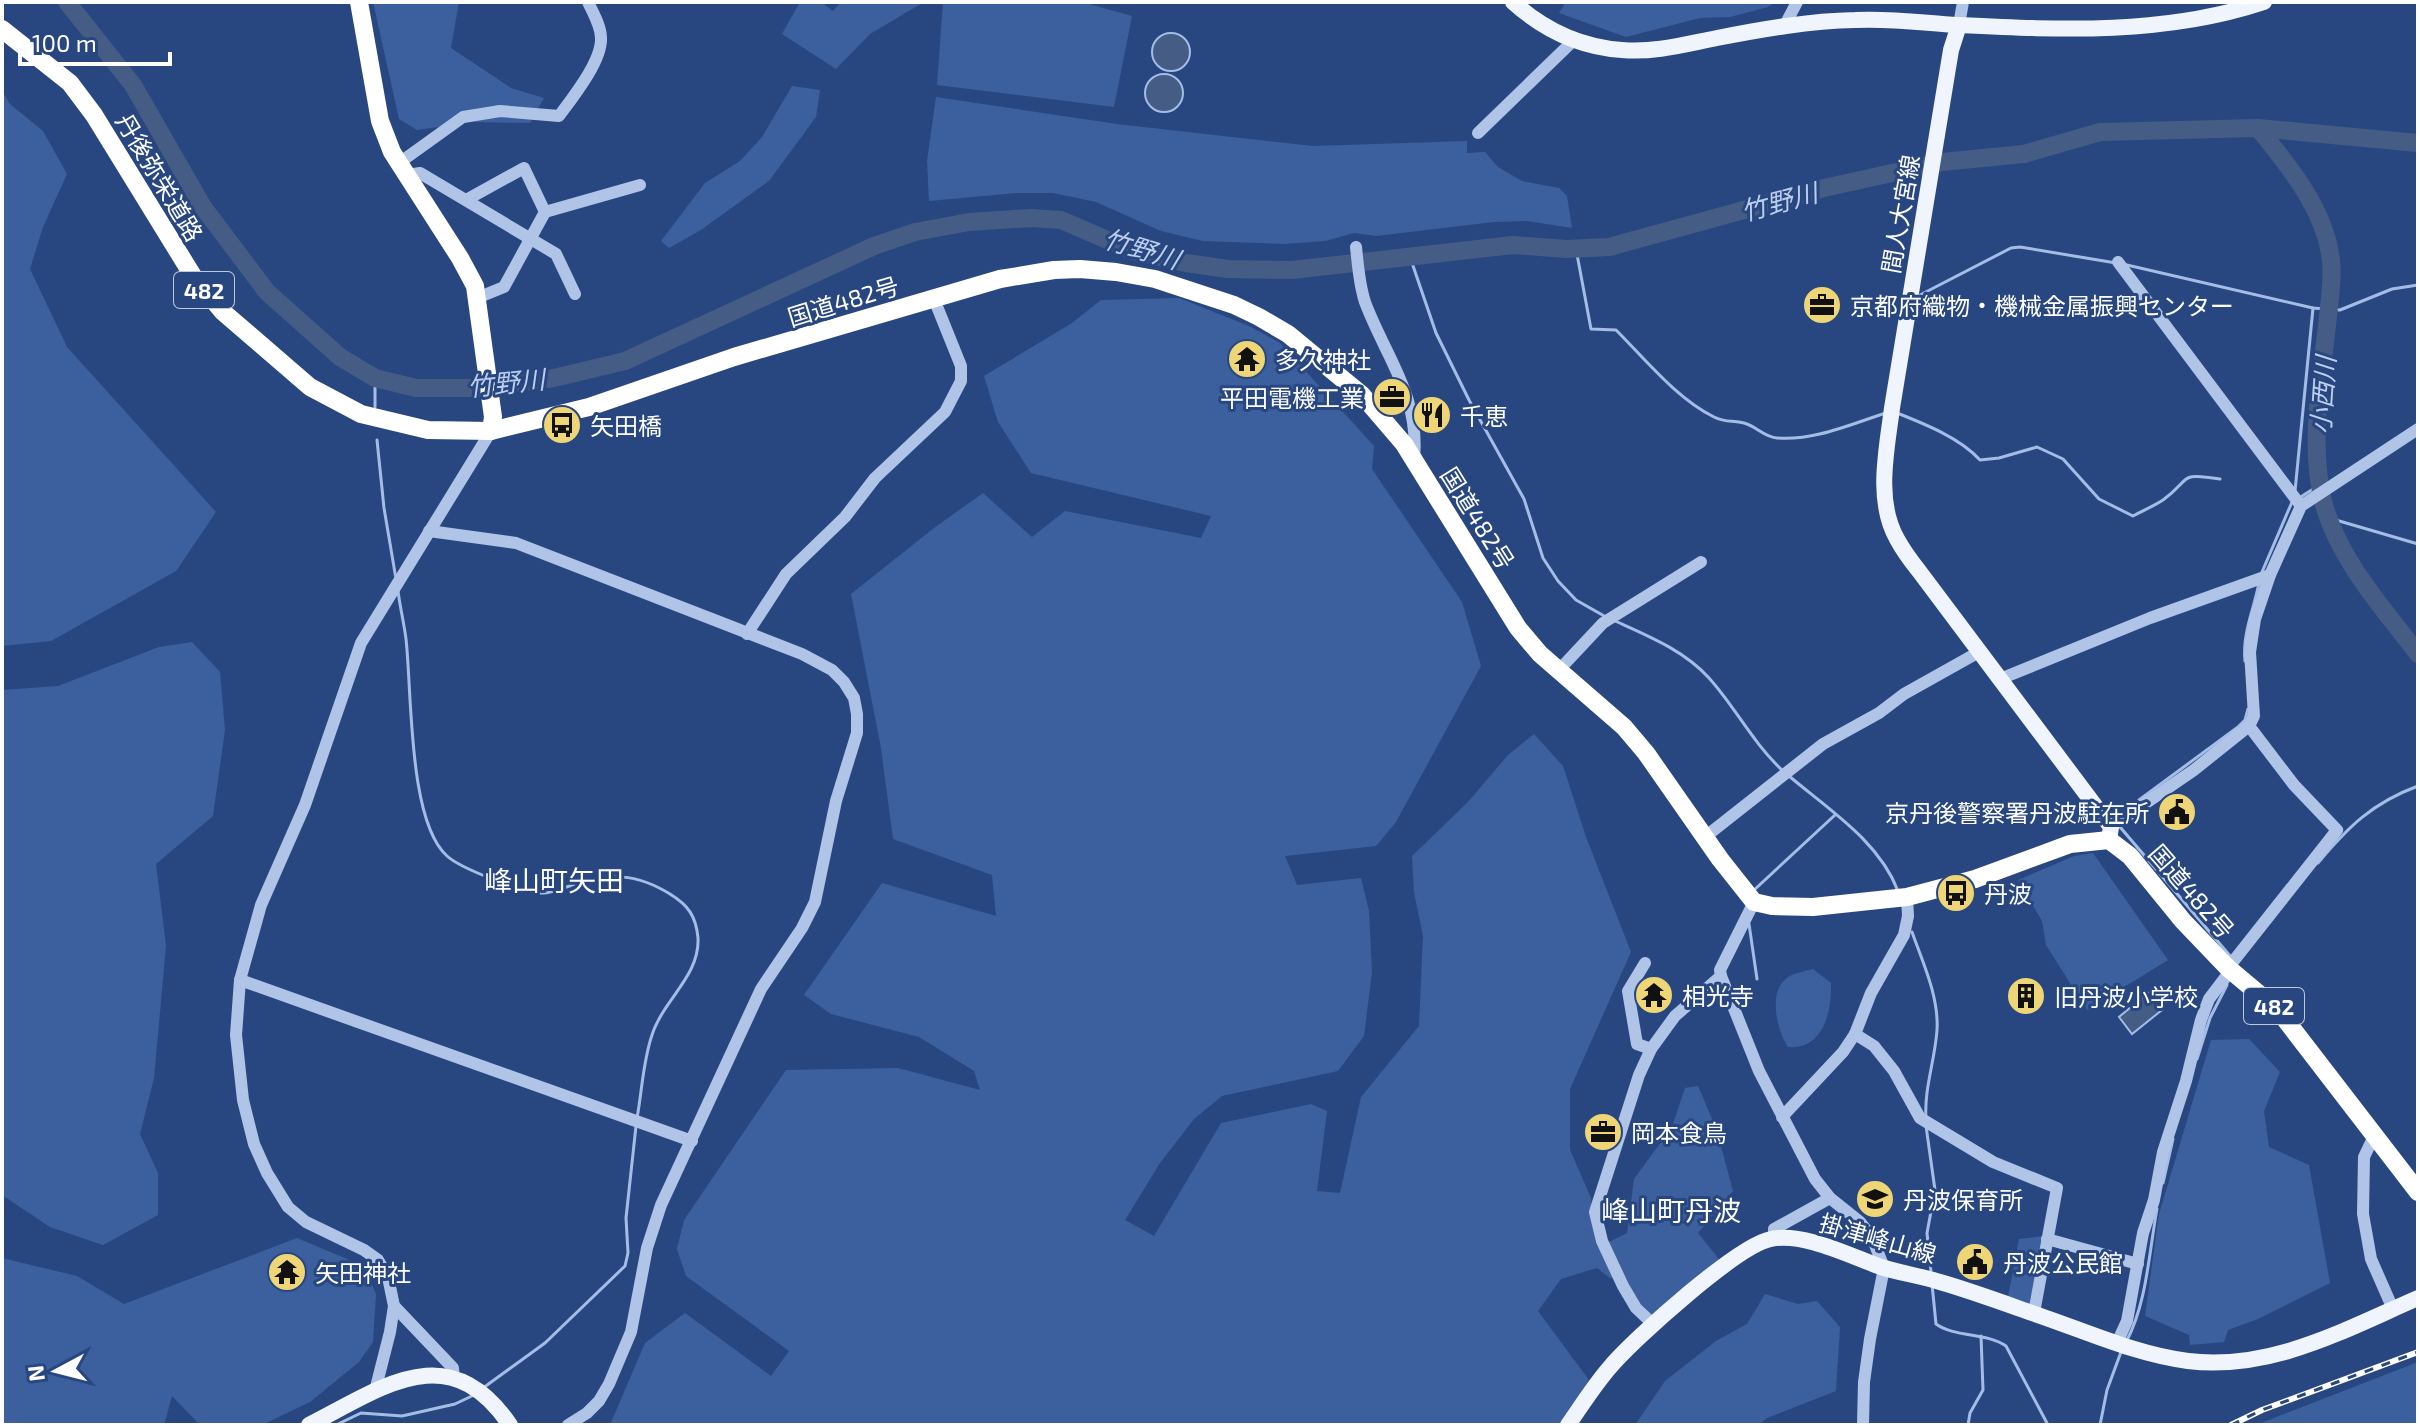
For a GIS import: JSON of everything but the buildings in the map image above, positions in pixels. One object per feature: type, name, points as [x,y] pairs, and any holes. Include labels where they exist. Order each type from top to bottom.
[{"type":"highway","points":[[359,2],[380,121],[392,152],[475,286],[492,424]]},
{"type":"highway","name":"丹後弥栄道路","points":[[2,29],[70,83],[94,115],[193,276],[223,312],[310,387],[361,414],[405,426],[428,430],[492,424]]},
{"type":"highway","name":"国道482号","points":[[492,424],[575,411],[734,357],[1000,279],[1054,270],[1116,272],[1155,279],[1234,305],[1288,334],[1362,395],[1414,458],[1518,628],[1540,654],[1624,727],[1754,902]]},
{"type":"highway","points":[[1754,902],[1772,906],[1813,907],[1907,897],[1975,879],[2070,844],[2110,833]]},
{"type":"highway","name":"国道482号","points":[[2110,833],[2183,921],[2230,969],[2278,1010],[2418,1192]]},
{"type":"main road","points":[[1513,2],[1546,28],[1574,40],[1622,50],[1654,50],[1785,25],[1857,20],[2071,29],[2129,28],[2194,20],[2264,2]]},
{"type":"main road","name":"間人大宮線","points":[[1959,25],[1951,50],[1885,462],[1888,512],[1896,537],[2110,833]]},
{"type":"main road","points":[[1568,1425],[1610,1367],[1654,1325],[1738,1254],[1759,1242],[1774,1238]]},
{"type":"main road","name":"掛津峰山線","points":[[1774,1238],[1821,1246],[2034,1313],[2122,1345],[2190,1361],[2267,1359],[2291,1352],[2418,1298]]},
{"type":"main road","points":[[309,1425],[406,1378],[443,1375],[478,1392],[510,1425]]},
{"type":"street","points":[[403,169],[463,117],[500,111],[559,116],[597,57],[602,41],[600,28],[588,2]]},
{"type":"street","points":[[1785,25],[1797,2]]},
{"type":"street","points":[[1959,25],[1963,2]]},
{"type":"street","points":[[1478,133],[1574,40]]},
{"type":"street","points":[[466,200],[524,168],[545,212]]},
{"type":"street","points":[[403,169],[420,173],[556,254],[575,294]]},
{"type":"street","points":[[477,298],[504,287],[545,212],[640,185]]},
{"type":"street","points":[[1356,247],[1361,291],[1403,380],[1411,409],[1414,458]]},
{"type":"street","points":[[2118,262],[2301,506]]},
{"type":"street","points":[[747,634],[786,574],[845,517],[875,478],[945,412],[961,381],[961,366],[934,299]]},
{"type":"street","points":[[375,1391],[394,1306],[388,1277],[378,1260],[364,1250],[306,1222],[288,1207],[267,1173],[254,1144],[243,1100],[236,1035],[240,980],[261,905],[305,805],[361,643],[492,424]]},
{"type":"street","points":[[2110,833],[2249,726],[2254,716],[2250,652],[2255,619],[2270,575],[2301,506],[2418,429]]},
{"type":"street","points":[[429,531],[516,543],[821,663],[844,682],[854,698],[857,714],[857,733],[836,801],[815,902],[802,928],[761,989],[656,1219],[647,1248],[631,1332],[609,1384],[593,1407],[568,1425]]},
{"type":"street","points":[[1559,670],[1603,623],[1701,562]]},
{"type":"street","points":[[2000,679],[2150,618],[2270,575]]},
{"type":"street","points":[[1705,837],[1823,744],[1979,652]]},
{"type":"street","points":[[2122,1345],[2143,1233],[2154,1200],[2161,1160],[2209,999],[2337,830],[2294,785],[2249,726]]},
{"type":"street","points":[[1782,1117],[1843,1052],[1855,1034],[1871,993],[1904,935],[1908,916],[1907,897]]},
{"type":"street","points":[[1754,902],[1720,970],[1721,976],[1759,1071],[1815,1179],[1830,1198],[1860,1222],[1872,1237],[1884,1268],[1864,1382],[1863,1425]]},
{"type":"street","points":[[1645,963],[1628,991],[1637,1044],[1651,1049]]},
{"type":"street","points":[[1654,1325],[1636,1308],[1623,1286],[1602,1241],[1595,1212],[1639,1075],[1651,1049],[1675,1016],[1721,976]]},
{"type":"street","points":[[240,980],[692,1141]]},
{"type":"street","points":[[1855,1034],[1874,1046],[1926,1121],[1993,1162],[2057,1188],[2034,1313]]},
{"type":"street","points":[[2375,1134],[2364,1157],[2363,1214],[2371,1259],[2393,1309]]},
{"type":"street","points":[[1774,1238],[1774,1229],[1830,1198]]},
{"type":"street","points":[[2047,1239],[2138,1264]]},
{"type":"street","points":[[394,1306],[453,1368],[454,1379]]},
{"type":"shaded area","points":[[373,2],[459,2],[451,48],[511,88],[544,98],[530,123],[473,122],[417,130],[399,119]]},
{"type":"shaded area","points":[[800,2],[821,2],[833,11],[841,2],[924,2],[870,34],[836,69],[782,34]]},
{"type":"shaded area","points":[[943,2],[1082,2],[1132,16],[1114,107],[937,85]]},
{"type":"shaded area","points":[[1566,2],[1775,2],[1768,7],[1730,17],[1700,18],[1626,37],[1559,13]]},
{"type":"shaded area","points":[[1171,33],[1184,39],[1190,52],[1184,65],[1171,71],[1158,65],[1152,52],[1158,39]]},
{"type":"shaded area","points":[[1164,74],[1177,80],[1183,93],[1177,106],[1164,112],[1151,106],[1145,93],[1151,80]]},
{"type":"shaded area","points":[[792,86],[820,90],[816,117],[769,181],[701,230],[669,248],[661,241],[705,183],[740,161],[762,137]]},
{"type":"shaded area","points":[[2,91],[10,104],[43,131],[67,174],[43,227],[30,269],[67,347],[216,512],[176,571],[51,641],[2,646]]},
{"type":"shaded area","points":[[936,97],[1117,124],[1313,146],[1467,141],[1467,153],[1485,152],[1498,167],[1522,181],[1559,188],[1567,196],[1572,228],[1527,221],[1494,222],[1376,236],[1354,233],[1325,241],[1285,244],[1203,241],[1161,231],[1096,202],[1053,193],[929,201],[927,161]]},
{"type":"shaded area","points":[[1179,298],[1249,326],[1280,343],[1374,446],[1372,469],[1462,602],[1481,666],[1396,822],[1376,846],[1285,856],[1297,885],[1361,878],[1369,911],[1372,972],[1364,1036],[1338,1071],[1222,1096],[1194,1119],[1160,1163],[1125,1220],[1154,1236],[1221,1123],[1311,1104],[1327,1111],[1317,1191],[1340,1193],[1361,1097],[1419,1026],[1423,936],[1414,892],[1412,856],[1468,802],[1508,755],[1534,734],[1563,766],[1586,837],[1631,952],[1570,1089],[1570,1150],[1591,1198],[1594,1231],[1615,1278],[1610,1278],[1597,1268],[1561,1279],[1538,1311],[1589,1380],[1561,1425],[610,1425],[645,1343],[685,1313],[771,1376],[789,1351],[686,1276],[677,1249],[684,1220],[786,1070],[898,1068],[980,1090],[974,1071],[919,1037],[831,1014],[804,995],[882,883],[996,916],[992,875],[893,839],[881,748],[851,594],[983,493],[1032,537],[1065,511],[1201,538],[1211,516],[1031,473],[998,422],[984,376],[1072,323],[1101,300]]},
{"type":"shaded area","points":[[192,642],[220,672],[225,730],[213,816],[156,864],[166,946],[154,1078],[140,1134],[158,1173],[158,1215],[103,1245],[50,1227],[2,1195],[2,690],[58,686],[159,647]]},
{"type":"shaded area","points":[[2093,853],[2168,960],[2087,1010],[2046,945],[2042,921],[2018,880],[2074,856]]},
{"type":"shaded area","points":[[1813,969],[1831,983],[1827,1017],[1817,1036],[1810,1042],[1788,1047],[1780,1031],[1776,1011],[1778,991],[1788,977]]},
{"type":"shaded area","points":[[2148,993],[2162,1010],[2132,1034],[2119,1017]]},
{"type":"shaded area","points":[[2249,1039],[2280,1072],[2264,1111],[2269,1147],[2309,1165],[2330,1283],[2258,1319],[2228,1330],[2224,1342],[2190,1345],[2189,1335],[2145,1316],[2159,1214],[2211,1040]]},
{"type":"shaded area","points":[[1698,1086],[1716,1128],[1733,1191],[1698,1233],[1722,1263],[1652,1317],[1638,1307],[1607,1243],[1627,1233],[1634,1179],[1672,1127],[1685,1088]]},
{"type":"shaded area","points":[[2043,1236],[2031,1305],[2008,1297],[2019,1239]]},
{"type":"shaded area","points":[[297,1238],[364,1266],[376,1294],[373,1342],[359,1362],[310,1402],[262,1425],[200,1425],[172,1396],[164,1425],[2,1425],[2,1258],[77,1276],[124,1304]]},
{"type":"shaded area","points":[[1765,1294],[1798,1304],[1817,1301],[1840,1327],[1836,1391],[1767,1418],[1759,1425],[1635,1425],[1665,1381],[1716,1341],[1747,1324]]},
{"type":"shaded area","points":[[2418,1362],[2418,1425],[2256,1425]]},
{"type":"waterway","name":"竹野川","points":[[67,2],[133,85],[203,207],[267,292],[340,357],[375,378],[416,388],[479,388],[554,378],[625,361],[874,246],[915,232],[969,222],[1031,218],[1061,220],[1133,251],[1186,263],[1228,269],[1292,270],[1513,245],[1566,249],[1609,247],[1824,188],[1942,162],[2024,154],[2100,132],[2258,128],[2418,143]]},
{"type":"waterway","name":"小西川","points":[[2258,128],[2304,190],[2328,242],[2332,275],[2317,435],[2319,482],[2324,505],[2331,526],[2352,565],[2418,654]]},
{"type":"waterway","points":[[1920,295],[2011,248],[2116,263]]},
{"type":"waterway","points":[[1576,249],[1591,329],[1616,330],[1674,389],[1714,417],[1748,424],[1772,437],[1791,438],[1832,431],[1886,413]]},
{"type":"waterway","points":[[1410,257],[1436,333],[1524,499],[1543,558],[1558,581],[1576,600],[1606,617]]},
{"type":"waterway","points":[[2127,265],[2313,308],[2340,310],[2392,289],[2418,285]]},
{"type":"waterway","points":[[2295,491],[2313,308]]},
{"type":"waterway","points":[[375,378],[375,407]]},
{"type":"waterway","points":[[1897,413],[1952,438],[1980,460],[2037,447],[2063,459],[2099,499],[2133,516],[2163,500],[2186,479],[2197,476],[2220,479]]},
{"type":"waterway","points":[[377,440],[396,579]]},
{"type":"waterway","points":[[2299,498],[2321,484]]},
{"type":"waterway","points":[[2262,572],[2292,502]]},
{"type":"waterway","points":[[2329,518],[2418,544]]},
{"type":"waterway","points":[[2245,661],[2247,631],[2259,583]]},
{"type":"waterway","points":[[398,591],[406,639],[418,786],[434,839],[447,856],[478,873],[534,892],[550,892],[611,877],[634,879],[670,894],[682,902],[693,917],[698,938],[697,952],[687,976],[664,1010],[652,1035],[637,1118]]},
{"type":"waterway","points":[[1613,620],[1664,644],[1699,668],[1783,771]]},
{"type":"waterway","points":[[2139,800],[2238,727],[2245,720],[2248,709]]},
{"type":"waterway","points":[[1789,776],[1865,841],[1889,873],[1898,891]]},
{"type":"waterway","points":[[2318,863],[2362,817],[2387,800],[2418,786]]},
{"type":"waterway","points":[[1753,891],[1835,815]]},
{"type":"waterway","points":[[2122,826],[2231,957]]},
{"type":"waterway","points":[[1749,924],[1757,979]]},
{"type":"waterway","points":[[1912,932],[1929,980],[1937,1018],[1926,1118]]},
{"type":"waterway","points":[[2197,1059],[2210,1018],[2227,985]]},
{"type":"waterway","points":[[483,1388],[545,1343],[625,1266],[628,1253],[626,1218],[636,1126]]},
{"type":"waterway","points":[[1926,1126],[1935,1190],[1927,1233],[1931,1272]]},
{"type":"waterway","points":[[2163,1183],[2173,1139]]},
{"type":"waterway","points":[[2126,1342],[2143,1294],[2157,1209]]},
{"type":"waterway","points":[[1932,1284],[1936,1324],[2006,1346],[2048,1425]]},
{"type":"waterway","points":[[1968,1425],[1970,1413],[1983,1390],[1981,1336]]},
{"type":"waterway","points":[[2100,1425],[2107,1390],[2121,1352]]},
{"type":"waterway","points":[[336,1425],[361,1413],[402,1416],[455,1404],[474,1395]]},
{"type":"railway","points":[[2231,1425],[2262,1410],[2418,1352]]},
{"type":"place","name":"京都府織物・機械金属振興センター","points":[[1822,305]]},
{"type":"place","name":"多久神社","points":[[1247,359]]},
{"type":"place","name":"平田電機工業","points":[[1392,397]]},
{"type":"place","name":"千恵","points":[[1432,415]]},
{"type":"place","name":"矢田橋","points":[[562,425]]},
{"type":"place","name":"京丹後警察署丹波駐在所","points":[[2177,812]]},
{"type":"place","name":"丹波","points":[[1956,893]]},
{"type":"place","name":"相光寺","points":[[1654,995]]},
{"type":"place","name":"旧丹波小学校","points":[[2026,996]]},
{"type":"place","name":"岡本食鳥","points":[[1603,1132]]},
{"type":"place","name":"丹波保育所","points":[[1875,1199]]},
{"type":"place","name":"丹波公民館","points":[[1975,1262]]},
{"type":"place","name":"矢田神社","points":[[287,1272]]},
{"type":"district","name":"峰山町矢田","points":[[554,880]]},
{"type":"district","name":"峰山町丹波","points":[[1671,1210]]}]
